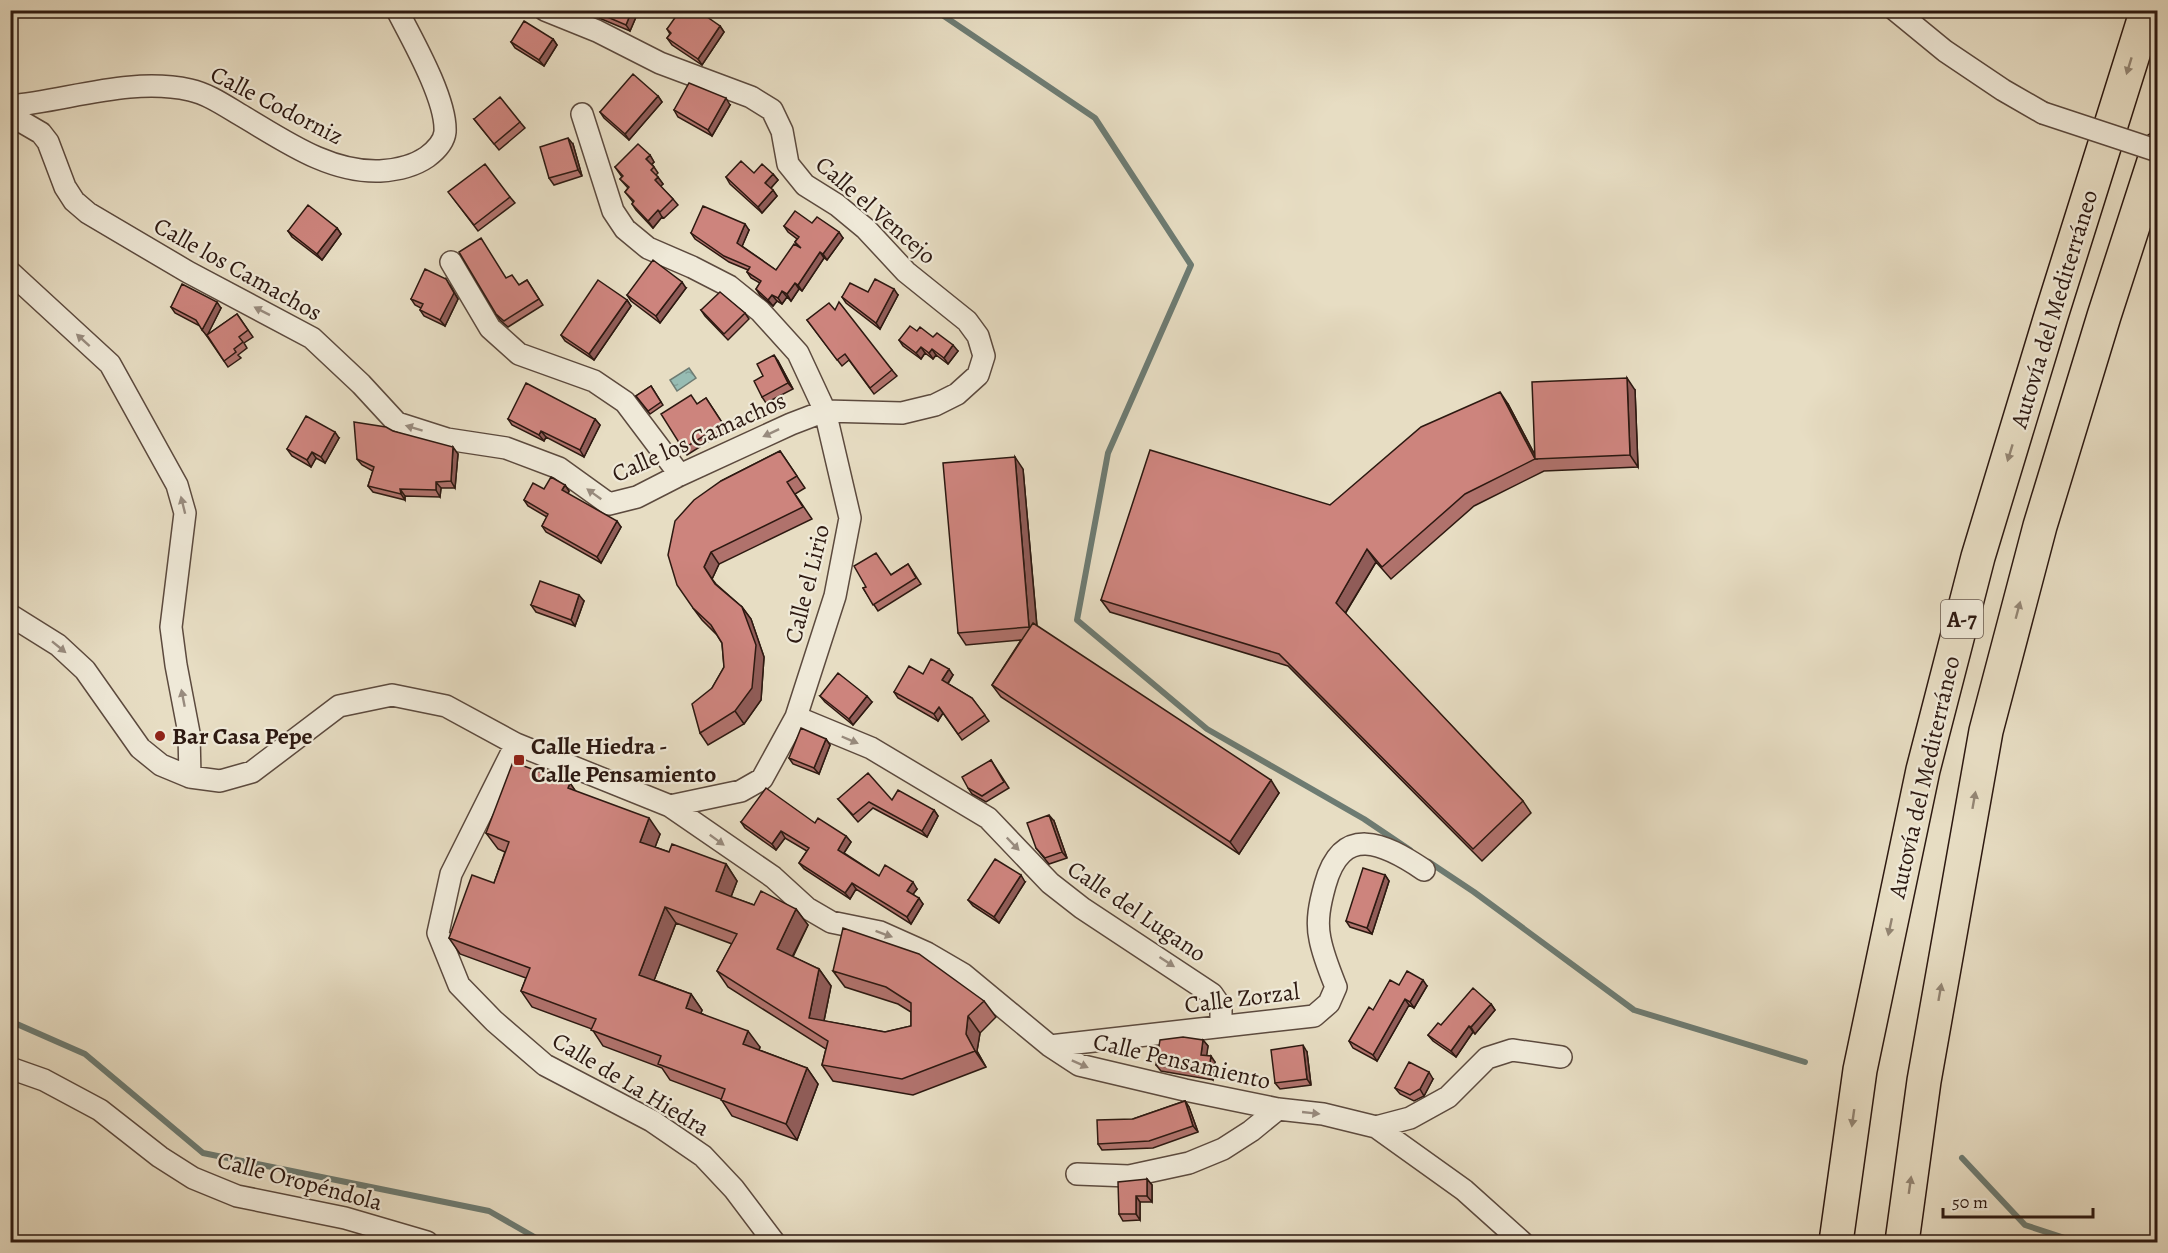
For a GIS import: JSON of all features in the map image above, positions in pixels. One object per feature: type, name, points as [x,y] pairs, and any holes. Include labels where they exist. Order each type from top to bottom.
[{"type":"highway","name":"Autovía del Mediterráneo","points":[[1836,1242],[1860,1070],[1923,770],[1978,558],[2054,305],[2147,10]]},
{"type":"highway","name":"Autovía del Mediterráneo","points":[[1902,1242],[1924,1081],[1986,731],[2040,526],[2157,150]]},
{"type":"street","name":"Calle Codorniz","points":[[10,106],[40,104],[134,87],[165,85],[194,91],[218,101],[304,152],[337,166],[369,171],[393,170],[421,162],[437,150],[445,134],[443,114],[423,60],[397,10]]},
{"type":"street","name":"Calle el Vencejo","points":[[545,10],[597,31],[660,63],[751,97],[772,110],[782,131],[788,164],[805,185],[837,205],[866,229],[906,272],[967,321],[978,336],[984,356],[978,375],[957,394],[935,405],[902,413],[825,411]]},
{"type":"street","points":[[1895,10],[1946,51],[2003,90],[2043,113],[2157,150]]},
{"type":"street","name":"Calle el Lirio","points":[[582,114],[613,211],[625,229],[648,248],[693,267],[729,286],[760,311],[798,353],[825,411],[850,518],[835,596],[796,717],[762,779],[741,791],[670,806]]},
{"type":"street","name":"Calle los Camachos","points":[[10,115],[40,133],[48,142],[65,187],[74,201],[88,213],[188,272],[312,338],[361,384],[397,423],[447,439],[506,448],[559,468],[609,504],[637,497],[791,424],[825,411]]},
{"type":"street","points":[[452,262],[490,328],[519,354],[594,381],[625,402],[680,475]]},
{"type":"street","points":[[10,272],[110,364],[177,485],[185,513],[171,627],[189,733],[190,777]]},
{"type":"street","name":"Calle Pensamiento","points":[[10,615],[58,645],[85,670],[140,748],[161,765],[190,777],[220,781],[252,772],[339,706],[392,695],[446,706],[516,744],[670,806],[773,877],[807,908],[831,922],[880,932],[927,953],[963,974],[1050,1046],[1079,1065],[1185,1090],[1278,1109],[1323,1114],[1376,1127],[1464,1191],[1522,1242]]},
{"type":"street","name":"Calle del Lugano","points":[[796,717],[871,748],[988,818],[1050,883],[1082,908],[1184,973],[1212,994],[1221,1007],[1221,1026]]},
{"type":"street","name":"Calle de La Hiedra","points":[[516,744],[452,871],[438,933],[459,984],[494,1021],[545,1065],[652,1121],[703,1156],[734,1189],[774,1242]]},
{"type":"street","name":"Calle Zorzal","points":[[1050,1046],[1314,1016],[1329,1002],[1336,987],[1319,938],[1318,907],[1327,877],[1338,856],[1355,844],[1376,844],[1404,857],[1424,870]]},
{"type":"street","points":[[1376,1127],[1410,1118],[1448,1097],[1487,1058],[1512,1050],[1561,1057]]},
{"type":"street","name":"Calle Oropéndola","points":[[10,1068],[44,1080],[100,1110],[160,1157],[193,1178],[237,1196],[345,1218],[427,1242]]},
{"type":"street","points":[[1077,1174],[1129,1176],[1189,1163],[1223,1149],[1251,1131],[1278,1109]]},
{"type":"water","points":[[689,368],[696,378],[677,391],[670,380]]},
{"type":"building","points":[[591,10],[632,10],[626,25]]},
{"type":"building","points":[[686,10],[697,10],[720,26],[698,59],[667,38],[671,33],[667,29],[679,12],[684,15]]},
{"type":"building","points":[[524,21],[553,39],[539,60],[511,42]]},
{"type":"building","points":[[633,74],[658,96],[625,134],[600,112]]},
{"type":"building","points":[[689,83],[726,98],[708,130],[674,110]]},
{"type":"building","points":[[500,97],[520,122],[494,144],[474,119]]},
{"type":"building","points":[[568,138],[578,170],[549,178],[540,147]]},
{"type":"building","points":[[638,144],[650,155],[646,159],[654,167],[651,170],[658,177],[655,180],[673,199],[648,221],[632,204],[634,201],[625,192],[629,187],[620,179],[623,176],[615,167]]},
{"type":"building","points":[[741,161],[754,173],[762,164],[773,174],[765,183],[773,190],[758,207],[726,177]]},
{"type":"building","points":[[485,164],[510,197],[474,225],[448,192]]},
{"type":"building","points":[[308,205],[337,228],[317,254],[288,231]]},
{"type":"building","points":[[703,206],[745,224],[737,243],[776,270],[794,244],[801,248],[795,242],[799,237],[784,226],[795,211],[812,223],[817,217],[839,232],[823,254],[820,252],[798,285],[795,283],[787,294],[782,291],[778,298],[772,295],[768,300],[756,289],[761,281],[747,272],[750,267],[724,256],[691,233]]},
{"type":"building","points":[[481,238],[506,278],[512,275],[519,285],[527,280],[539,299],[504,321],[496,314],[459,252]]},
{"type":"building","points":[[653,260],[682,282],[656,316],[627,295]]},
{"type":"building","points":[[425,269],[446,279],[454,293],[440,320],[420,310],[423,304],[411,299]]},
{"type":"building","points":[[875,279],[894,289],[876,323],[842,297],[850,283],[868,292]]},
{"type":"building","points":[[598,280],[627,300],[589,354],[561,335]]},
{"type":"building","points":[[182,284],[217,302],[202,330],[196,320],[171,307]]},
{"type":"building","points":[[720,292],[745,313],[724,334],[701,310]]},
{"type":"building","points":[[839,302],[892,370],[870,388],[845,354],[837,360],[807,320],[829,303],[835,310]]},
{"type":"building","points":[[237,314],[248,330],[239,337],[243,342],[234,349],[236,352],[224,361],[207,335]]},
{"type":"building","points":[[910,326],[917,331],[920,327],[933,337],[937,333],[953,345],[944,358],[932,349],[929,353],[921,347],[916,353],[899,340]]},
{"type":"building","points":[[774,355],[788,383],[762,397],[754,381],[763,376],[757,364]]},
{"type":"building","points":[[1627,378],[1630,455],[1535,459],[1532,382]]},
{"type":"building","points":[[526,383],[595,419],[580,450],[541,431],[539,435],[508,419]]},
{"type":"building","points":[[651,386],[661,402],[648,411],[636,396]]},
{"type":"building","points":[[1500,392],[1535,459],[1465,494],[1382,567],[1367,549],[1336,603],[1523,801],[1473,849],[1279,654],[1101,600],[1150,450],[1330,505],[1421,427]]},
{"type":"building","points":[[691,395],[697,404],[706,398],[723,424],[683,449],[661,414]]},
{"type":"building","points":[[306,416],[335,432],[321,457],[312,452],[307,460],[287,449]]},
{"type":"building","points":[[354,422],[386,427],[393,431],[453,447],[451,481],[436,482],[436,490],[400,489],[401,494],[368,486],[374,467],[357,459]]},
{"type":"building","points":[[780,451],[797,476],[787,482],[803,507],[711,552],[704,567],[715,584],[742,607],[756,645],[752,688],[735,711],[700,733],[692,704],[712,688],[724,667],[722,643],[711,625],[693,608],[677,585],[668,555],[675,521],[694,500],[721,481]]},
{"type":"building","points":[[1015,457],[1029,627],[958,633],[943,463]]},
{"type":"building","points":[[551,477],[565,485],[562,490],[617,521],[597,557],[542,526],[548,514],[524,500],[533,483],[544,489]]},
{"type":"building","points":[[876,553],[891,575],[908,564],[916,578],[873,605],[854,566]]},
{"type":"building","points":[[540,581],[579,595],[571,620],[531,605]]},
{"type":"building","points":[[1033,623],[1271,780],[1230,842],[992,685]]},
{"type":"building","points":[[931,659],[949,669],[942,680],[972,698],[985,715],[958,734],[939,707],[934,714],[894,692],[909,666],[923,674]]},
{"type":"building","points":[[838,673],[867,696],[849,719],[820,696]]},
{"type":"building","points":[[801,728],[826,739],[814,768],[789,758]]},
{"type":"building","points":[[991,760],[1004,782],[982,796],[968,788],[962,777]]},
{"type":"building","points":[[513,762],[570,783],[568,788],[649,818],[640,842],[669,852],[672,844],[726,864],[716,891],[754,905],[761,891],[796,909],[777,949],[819,969],[809,1018],[885,1032],[911,1026],[911,1003],[886,987],[833,971],[843,928],[919,954],[984,1001],[968,1016],[966,1034],[975,1051],[902,1079],[822,1065],[828,1041],[717,971],[737,934],[665,907],[639,975],[691,994],[686,1008],[748,1031],[743,1044],[807,1068],[786,1124],[721,1100],[725,1089],[658,1064],[661,1056],[591,1030],[596,1019],[521,991],[530,968],[449,938],[472,875],[494,883],[509,842],[486,833]]},
{"type":"building","points":[[868,773],[892,800],[898,790],[934,810],[922,831],[869,802],[853,815],[838,799]]},
{"type":"building","points":[[766,788],[815,823],[818,818],[846,836],[838,850],[879,876],[885,865],[913,882],[907,891],[919,898],[907,917],[852,883],[845,893],[799,863],[809,848],[781,831],[772,844],[741,822]]},
{"type":"building","points":[[1049,815],[1062,852],[1045,858],[1036,848],[1027,823]]},
{"type":"building","points":[[995,859],[1021,875],[994,917],[968,900]]},
{"type":"building","points":[[1363,868],[1385,875],[1367,928],[1346,921]]},
{"type":"building","points":[[1407,971],[1423,980],[1410,1002],[1405,999],[1373,1055],[1349,1041],[1369,1007],[1373,1010],[1390,980],[1399,985]]},
{"type":"building","points":[[1473,988],[1491,1004],[1471,1027],[1469,1026],[1451,1051],[1428,1035],[1438,1023],[1441,1025]]},
{"type":"building","points":[[1183,1037],[1203,1040],[1201,1055],[1211,1056],[1208,1074],[1156,1065],[1160,1040]]},
{"type":"building","points":[[1303,1045],[1307,1079],[1275,1083],[1271,1050]]},
{"type":"building","points":[[1409,1062],[1429,1072],[1420,1089],[1410,1095],[1395,1088]]},
{"type":"building","points":[[1185,1101],[1193,1126],[1149,1141],[1098,1144],[1097,1120],[1133,1119]]},
{"type":"building","points":[[1147,1179],[1147,1196],[1136,1196],[1136,1214],[1119,1214],[1118,1182]]},
{"type":"waterway","points":[[935,10],[1095,118],[1191,265],[1108,453],[1077,620],[1207,729],[1364,819],[1410,850]]},
{"type":"waterway","points":[[1429,862],[1474,892],[1634,1010],[1805,1062]]},
{"type":"waterway","points":[[10,1021],[85,1054],[203,1153],[489,1211],[543,1242]]},
{"type":"waterway","points":[[1962,1158],[2025,1225],[2077,1242]]},
{"type":"place","name":"Bar Casa Pepe","points":[[160,736]]},
{"type":"place","name":"Calle Hiedra - Calle Pensamiento","points":[[519,760]]}]
